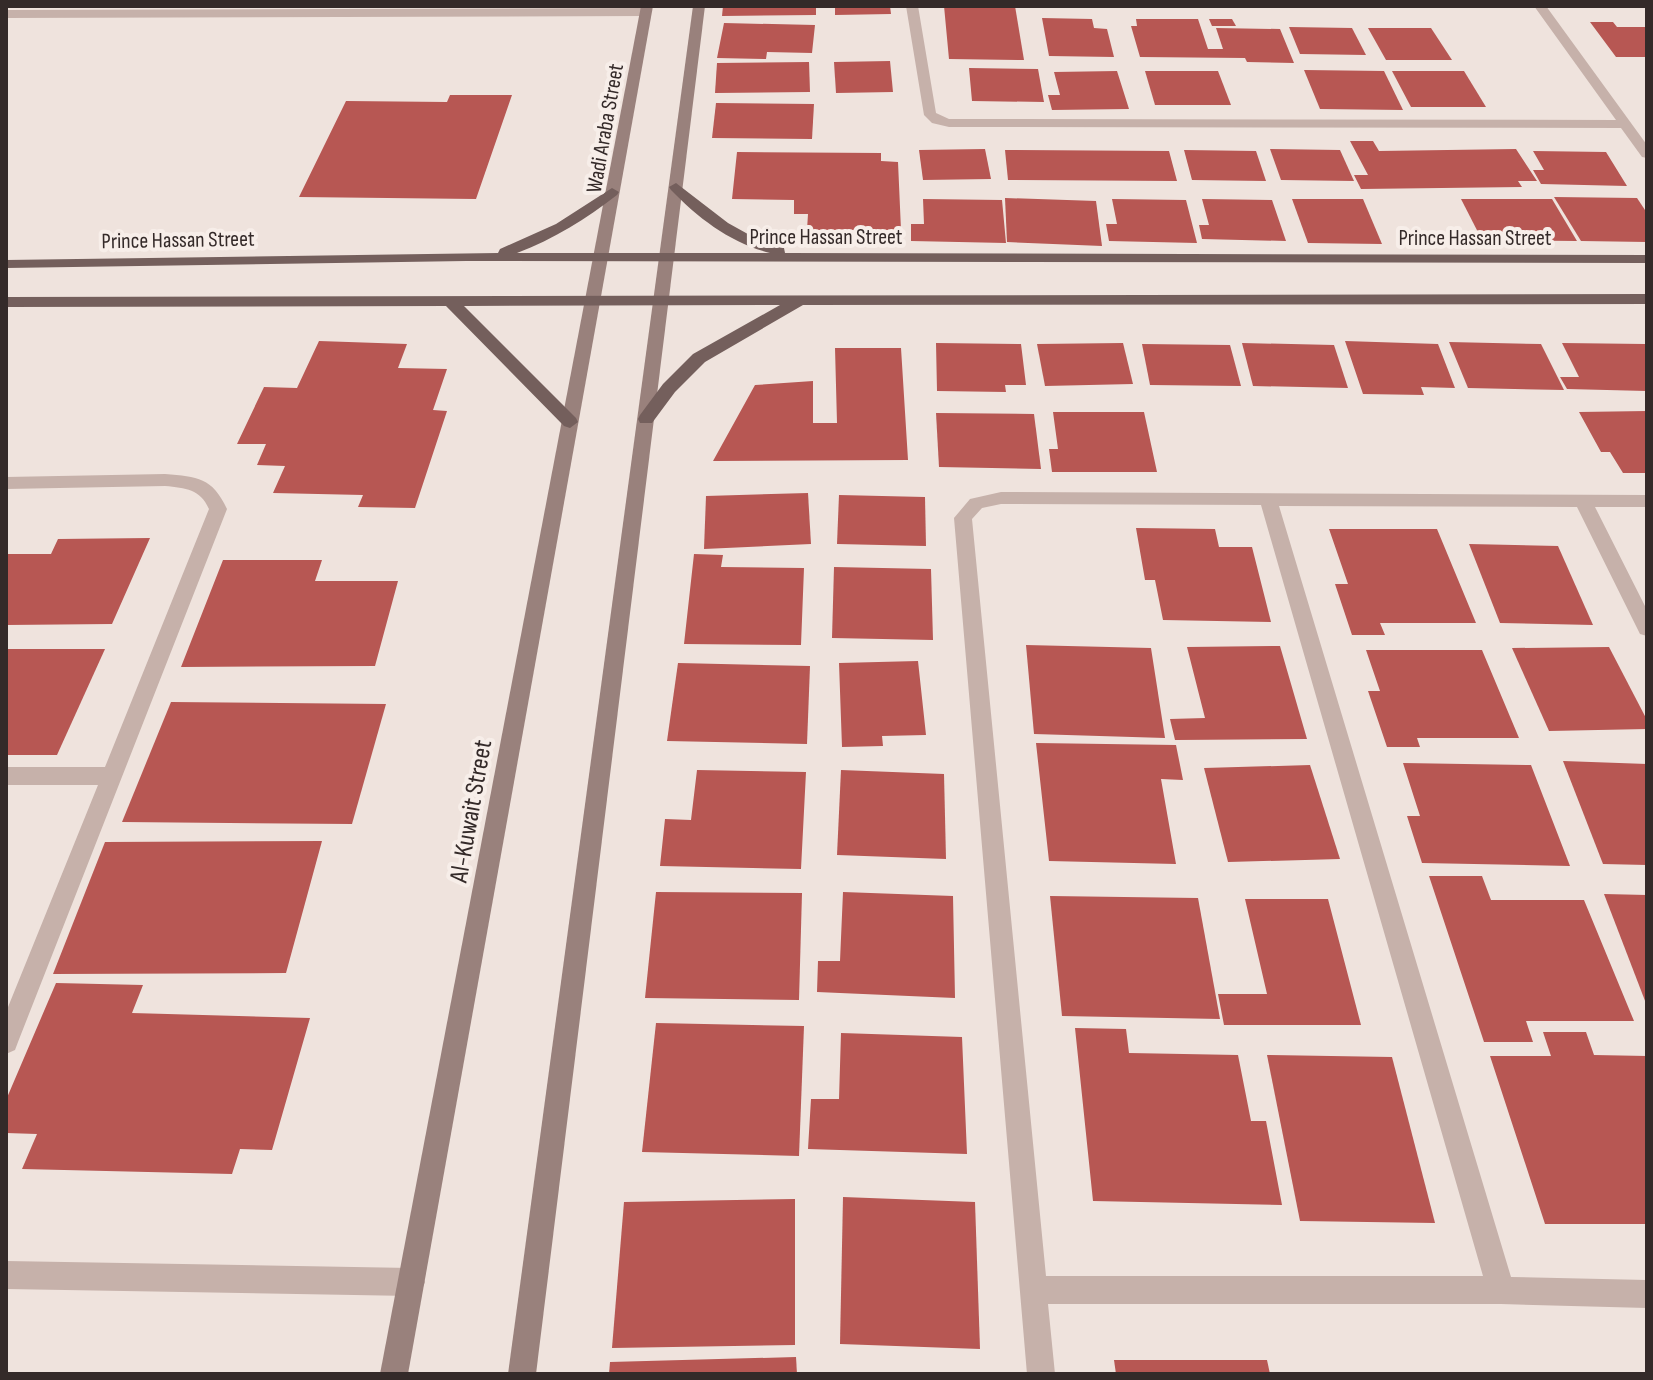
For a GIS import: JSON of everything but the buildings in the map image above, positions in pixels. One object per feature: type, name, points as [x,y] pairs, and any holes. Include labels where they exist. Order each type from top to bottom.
[{"type":"main road","points":[[522,1374],[699,6]]},
{"type":"main road","name":"Wadi Araba Street","points":[[600,257],[646,9]]},
{"type":"main road","points":[[676,187],[706,215],[750,241],[765,248],[810,258]]},
{"type":"main road","points":[[466,257],[495,255],[547,236],[575,221],[612,192]]},
{"type":"main road","name":"Prince Hassan Street","points":[[6,264],[466,257],[1647,259]]},
{"type":"main road","name":"Al-Kuwait Street","points":[[394,1374],[600,257]]},
{"type":"main road","points":[[6,302],[1647,299]]},
{"type":"main road","points":[[646,419],[669,388],[699,358],[800,300]]},
{"type":"main road","points":[[450,301],[570,422]]},
{"type":"street","points":[[912,6],[930,115],[949,123],[1624,124]]},
{"type":"street","points":[[1540,6],[1647,154]]},
{"type":"street","points":[[6,14],[646,9]]},
{"type":"street","points":[[6,483],[165,480],[194,483],[210,492],[218,509],[6,1042]]},
{"type":"street","points":[[1041,1374],[963,518],[976,503],[1001,498],[1647,501]]},
{"type":"street","points":[[1269,501],[1501,1290]]},
{"type":"street","points":[[1583,501],[1647,629]]},
{"type":"street","points":[[6,776],[113,776]]},
{"type":"street","points":[[6,1275],[411,1282]]},
{"type":"street","points":[[1033,1290],[1501,1290],[1647,1294]]}]
